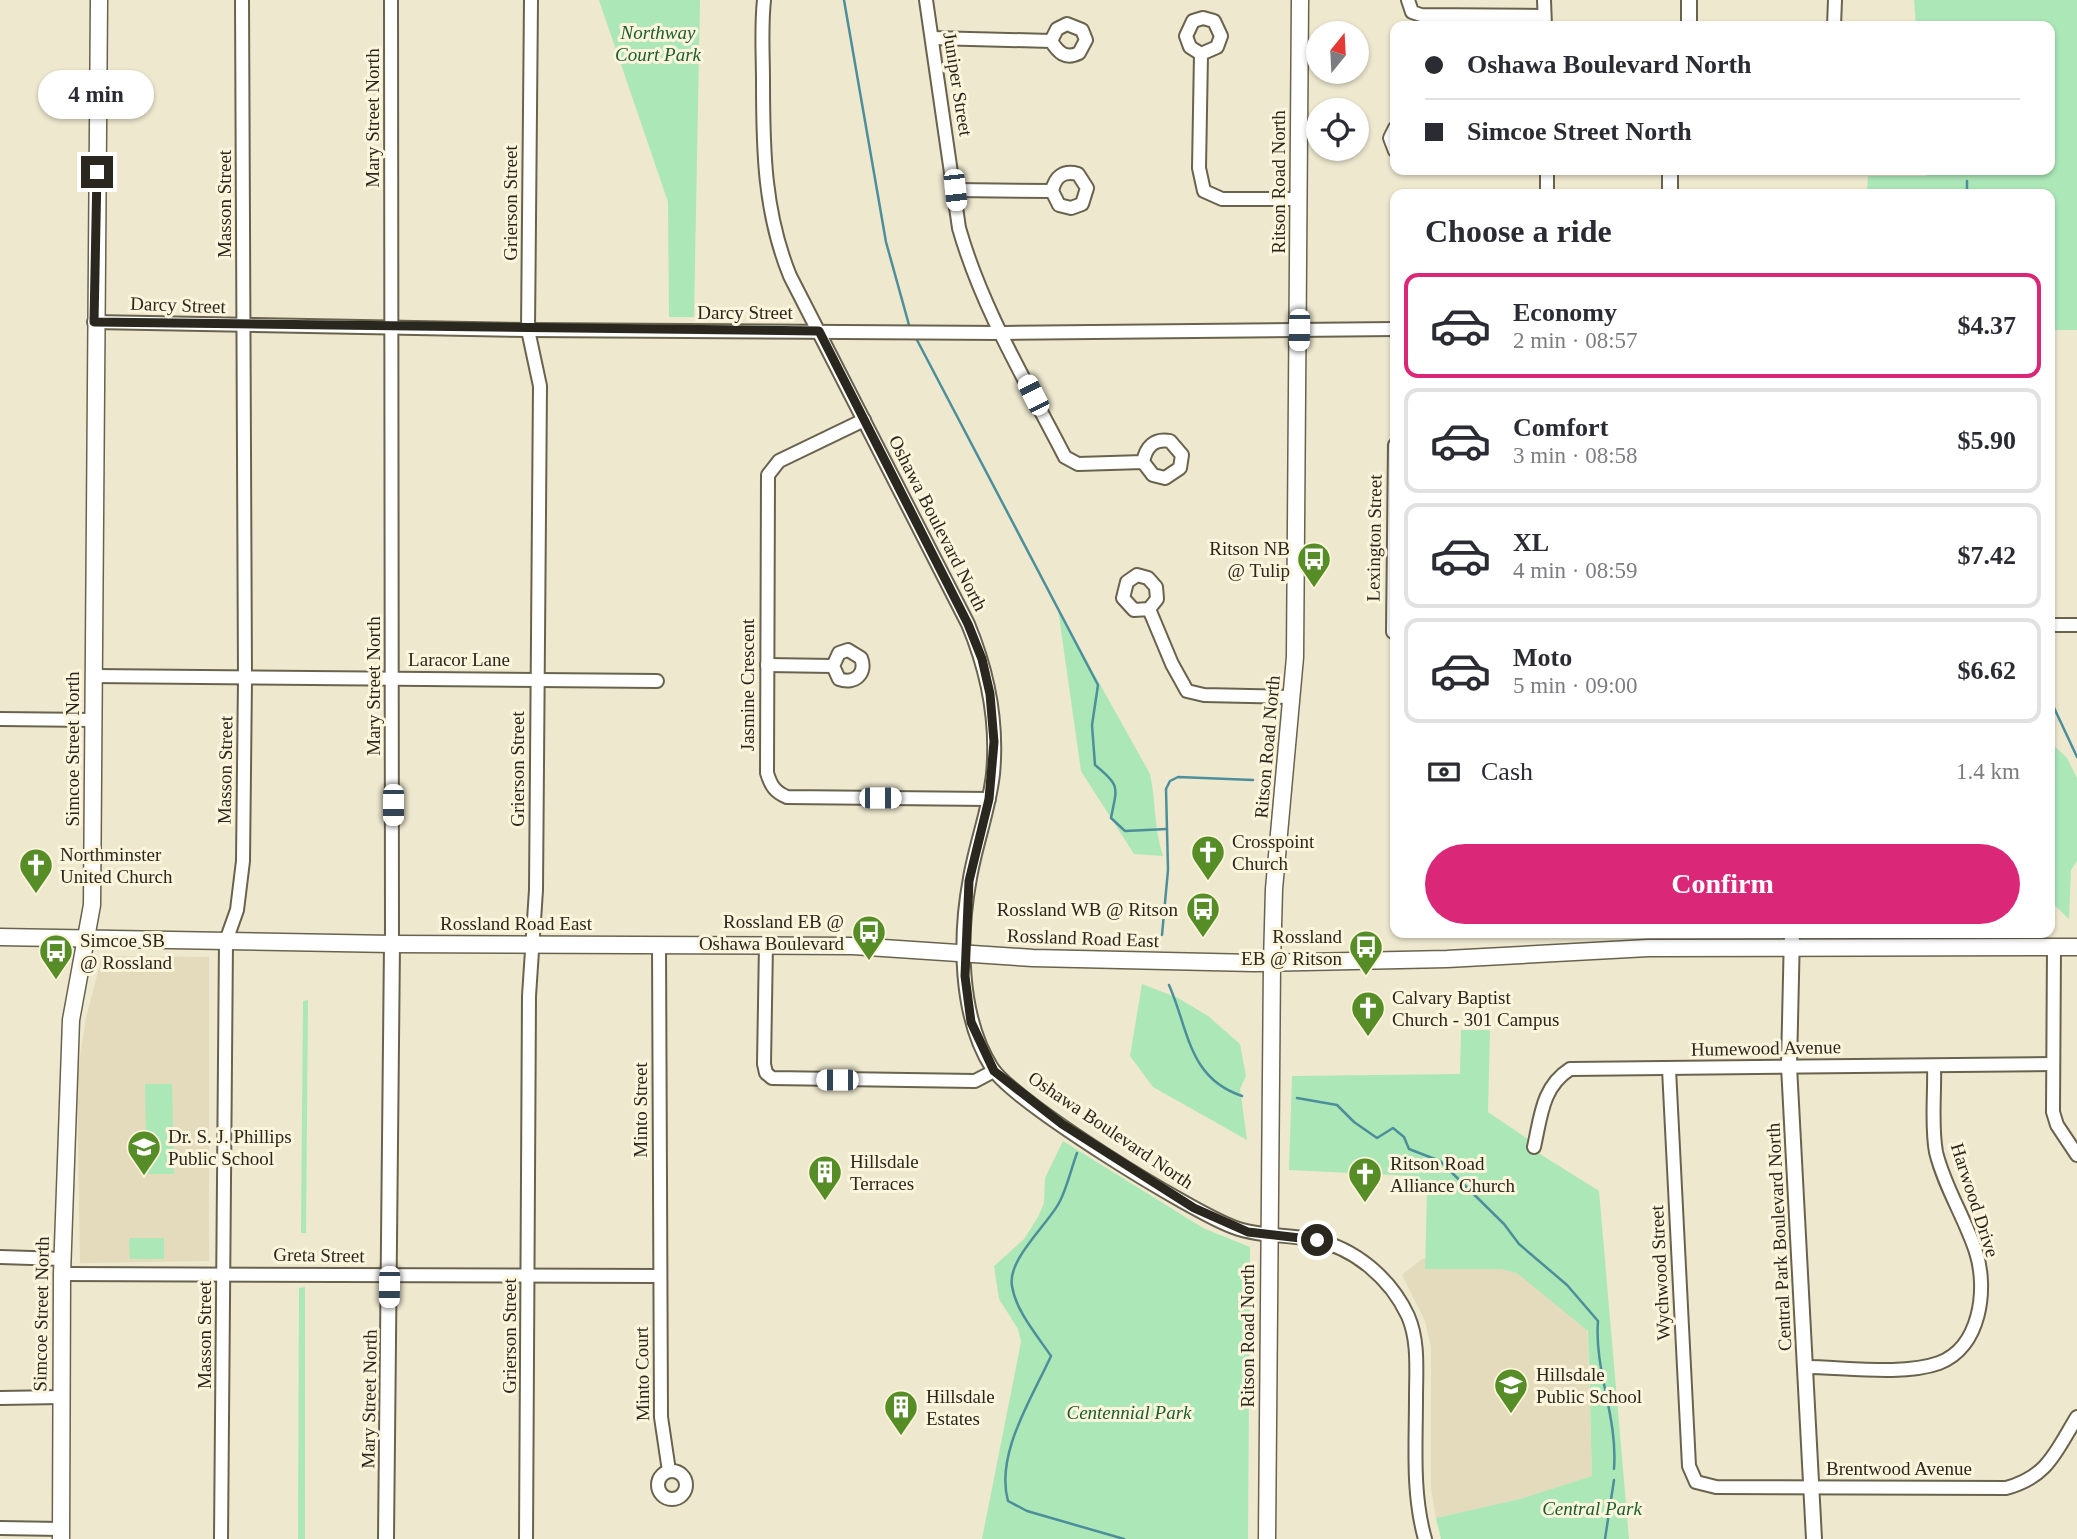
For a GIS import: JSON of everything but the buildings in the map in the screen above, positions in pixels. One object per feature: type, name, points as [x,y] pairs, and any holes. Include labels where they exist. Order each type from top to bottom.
[{"type":"main road","name":"Simcoe Street North","points":[[61,1534],[63,1266],[71,1020],[88,940],[92,905],[94,322],[99,0]]},
{"type":"main road","name":"Ritson Road North","points":[[1267,1539],[1272,963],[1275,890],[1295,657],[1293,637],[1299,330],[1300,0]]},
{"type":"main road","name":"Rossland Road East","points":[[0,937],[392,944],[766,944],[1112,961],[1272,963],[1447,959],[1792,940],[2077,947]]},
{"type":"street","name":"Masson Street","points":[[221,1539],[226,941],[234,919],[242,872],[245,679],[242,0]]},
{"type":"street","name":"Mary Street North","points":[[386,1539],[392,944],[391,0]]},
{"type":"street","name":"Grierson Street","points":[[526,1539],[532,944],[536,890],[540,386],[528,330],[531,0]]},
{"type":"street","name":"Oshawa Boulevard North","points":[[764,0],[762,141],[766,193],[783,258],[968,624],[982,659],[990,694],[994,742],[989,799],[969,881],[965,953],[967,1005],[971,1022],[994,1071],[1062,1124],[1194,1208],[1235,1228],[1317,1240],[1370,1266],[1391,1288],[1408,1316],[1415,1340],[1416,1486],[1425,1539]]},
{"type":"street","name":"Juniper Street","points":[[926,0],[959,228],[969,263],[1065,457],[1071,462],[1143,462]]},
{"type":"street","points":[[1408,0],[1412,12],[1421,15],[1545,21],[1544,0]]},
{"type":"street","points":[[1689,0],[1689,21]]},
{"type":"street","points":[[1834,21],[1835,0]]},
{"type":"street","points":[[932,38],[1051,41]]},
{"type":"street","points":[[1200,54],[1199,168],[1204,191],[1222,199],[1298,199]]},
{"type":"street","points":[[955,190],[1052,191]]},
{"type":"street","name":"Darcy Street","points":[[94,322],[528,330],[1003,333],[1390,329]]},
{"type":"street","name":"Jasmine Crescent","points":[[864,420],[779,461],[768,475],[767,773],[777,793],[799,798],[989,799]]},
{"type":"street","points":[[1149,610],[1186,691],[1203,695],[1292,697]]},
{"type":"street","points":[[2055,625],[2077,625]]},
{"type":"street","points":[[766,665],[832,666]]},
{"type":"street","name":"Laracor Lane","points":[[93,676],[657,681]]},
{"type":"street","points":[[0,719],[93,720]]},
{"type":"street","name":"Central Park Boulevard North","points":[[1792,940],[1790,1066],[1814,1539]]},
{"type":"street","name":"Minto Street","points":[[659,944],[659,1276]]},
{"type":"street","points":[[766,944],[764,1064],[766,1073],[772,1079],[975,1081],[994,1071]]},
{"type":"street","points":[[2054,947],[2053,1112],[2057,1125],[2077,1155]]},
{"type":"street","name":"Humewood Avenue","points":[[1534,1147],[1546,1092],[1556,1078],[1570,1069],[2053,1065]]},
{"type":"street","name":"Harwood Drive","points":[[1805,1367],[1885,1368],[1937,1364],[1952,1357],[1965,1346],[1975,1327],[1979,1308],[1978,1259],[1936,1150],[1934,1066]]},
{"type":"street","name":"Wychwood Street","points":[[1669,1069],[1691,1476]]},
{"type":"street","name":"Greta Street","points":[[0,1258],[63,1266],[224,1273],[659,1276]]},
{"type":"street","name":"Minto Court","points":[[659,1276],[661,1417],[669,1471]]},
{"type":"street","points":[[0,1398],[61,1397]]},
{"type":"street","name":"Brentwood Avenue","points":[[1691,1476],[1702,1485],[1716,1487],[2006,1488],[2027,1482],[2047,1467],[2077,1417]]},
{"type":"street","points":[[0,1528],[61,1534]]},
{"type":"shaded area","name":"Dr. S. J. Phillips Public School","points":[[102,956],[209,957],[209,1261],[80,1263],[77,1077],[86,1018]]},
{"type":"shaded area","name":"Hillsdale Public School","points":[[1422,1259],[1518,1261],[1587,1317],[1592,1476],[1520,1499],[1436,1518],[1431,1488],[1431,1347],[1425,1321],[1402,1275]]},
{"type":"green space","name":"Northway Court Park","points":[[599,0],[700,0],[694,317],[669,317],[668,202]]},
{"type":"green space","points":[[1914,0],[2077,0],[2077,330],[2055,330],[2055,189],[1867,189],[1868,176],[2055,175],[2055,21],[1916,21]]},
{"type":"green space","points":[[1058,609],[1150,774],[1163,856],[1134,854],[1081,771]]},
{"type":"green space","points":[[2055,747],[2067,758],[2077,778],[2077,861],[2071,870],[2069,919],[2055,906]]},
{"type":"green space","points":[[1142,984],[1178,998],[1208,1016],[1240,1044],[1246,1076],[1240,1089],[1247,1140],[1153,1087],[1130,1056]]},
{"type":"green space","points":[[308,1000],[306,1233],[301,1233],[303,1001]]},
{"type":"green space","name":"Central Park","points":[[1461,1030],[1490,1030],[1488,1112],[1541,1148],[1540,1154],[1599,1191],[1629,1539],[1441,1539],[1436,1518],[1520,1499],[1592,1476],[1588,1331],[1517,1273],[1501,1269],[1425,1269],[1427,1193],[1413,1176],[1289,1170],[1292,1076],[1460,1074]]},
{"type":"green space","points":[[145,1084],[172,1084],[174,1174],[147,1174]]},
{"type":"green space","name":"Centennial Park","points":[[1063,1141],[1203,1228],[1250,1247],[1248,1539],[982,1539],[1021,1342],[1018,1329],[999,1299],[994,1266],[1024,1239],[1038,1217],[1044,1203],[1045,1178]]},
{"type":"green space","points":[[129,1238],[164,1238],[164,1259],[130,1259]]},
{"type":"green space","points":[[305,1287],[305,1539],[298,1539],[299,1288]]},
{"type":"waterway","points":[[844,0],[886,242],[909,325]]},
{"type":"waterway","points":[[1967,181],[1967,189]]},
{"type":"waterway","points":[[917,340],[1098,685],[1092,725],[1095,765],[1115,788],[1111,818],[1125,831],[1167,829]]},
{"type":"waterway","points":[[2055,710],[2077,757]]},
{"type":"waterway","points":[[1162,935],[1168,870],[1166,789],[1170,781],[1178,777],[1253,780]]},
{"type":"waterway","points":[[1169,985],[1200,1065],[1224,1088],[1242,1096]]},
{"type":"waterway","points":[[1297,1098],[1337,1105],[1354,1122],[1377,1138],[1393,1128],[1404,1137],[1409,1149],[1440,1161],[1504,1224],[1519,1244],[1567,1285],[1598,1321],[1599,1357],[1613,1431],[1614,1469]]},
{"type":"waterway","points":[[1077,1153],[1059,1203],[1029,1243],[1012,1276],[1018,1304],[1051,1356],[1017,1427],[1005,1483],[1008,1501],[1027,1511],[1124,1539]]},
{"type":"waterway","points":[[1605,1539],[1614,1480]]},
{"type":"place","name":"Ritson NB @ Tulip","points":[[1314,589]]},
{"type":"place","name":"Crosspoint Church","points":[[1208,882]]},
{"type":"place","name":"Northminster United Church","points":[[36,895]]},
{"type":"place","name":"Rossland WB @ Ritson","points":[[1203,939]]},
{"type":"place","name":"Rossland EB @ Oshawa Boulevard","points":[[869,962]]},
{"type":"place","name":"Rossland EB @ Ritson","points":[[1366,977]]},
{"type":"place","name":"Simcoe SB @ Rossland","points":[[56,981]]},
{"type":"place","name":"Calvary Baptist Church - 301 Campus","points":[[1368,1038]]},
{"type":"place","name":"Dr. S. J. Phillips Public School","points":[[144,1177]]},
{"type":"place","name":"Hillsdale Terraces","points":[[825,1202]]},
{"type":"place","name":"Ritson Road Alliance Church","points":[[1365,1204]]},
{"type":"place","name":"Hillsdale Public School","points":[[1511,1415]]},
{"type":"place","name":"Hillsdale Estates","points":[[901,1437]]},
{"type":"route","points":[[97,172],[94,322],[243,326],[819,331],[968,624],[982,659],[990,694],[994,742],[993,774],[985,821],[969,881],[965,976],[971,1022],[994,1071],[1062,1124],[1107,1154],[1222,1223],[1248,1232],[1317,1240]]}]
